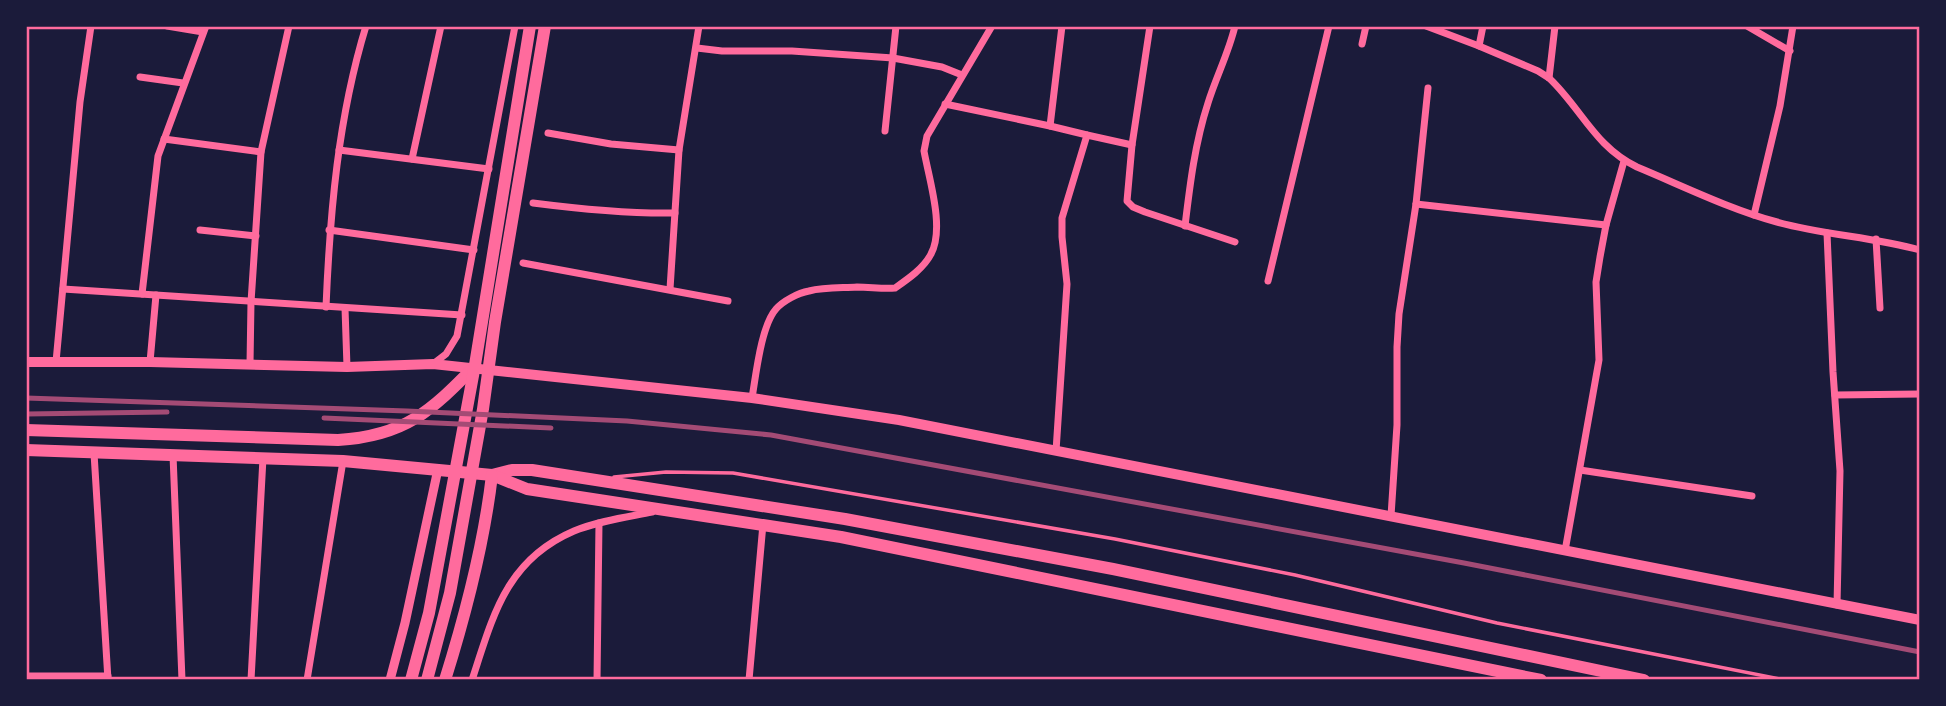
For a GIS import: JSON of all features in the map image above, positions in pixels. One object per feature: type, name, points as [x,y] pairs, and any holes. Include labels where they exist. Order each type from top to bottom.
[{"type":"main road","points":[[411,680],[429,613],[475,365],[530,26]]},
{"type":"main road","points":[[427,680],[452,580],[483,409],[497,309],[545,26]]},
{"type":"main road","points":[[26,362],[347,367],[433,364],[752,398],[899,420],[1920,620]]},
{"type":"main road","points":[[26,430],[359,439],[381,434],[423,414],[441,400],[475,365]]},
{"type":"main road","points":[[26,450],[342,461],[492,475],[527,489],[841,537],[1541,680]]},
{"type":"main road","points":[[492,475],[512,470],[532,470],[845,520],[1113,569],[1644,680]]},
{"type":"main road","points":[[444,680],[470,592],[488,508],[492,475]]},
{"type":"street","points":[[56,362],[80,102],[91,26]]},
{"type":"street","points":[[142,294],[158,156],[204,29],[167,26]]},
{"type":"street","points":[[250,364],[251,302],[261,152],[289,26]]},
{"type":"street","points":[[326,307],[329,230],[339,150],[349,93],[366,26]]},
{"type":"street","points":[[412,159],[440,26]]},
{"type":"street","points":[[433,364],[446,354],[457,336],[515,26]]},
{"type":"street","points":[[670,289],[679,150],[699,26]]},
{"type":"street","points":[[885,131],[896,26]]},
{"type":"street","points":[[752,398],[769,320],[782,304],[808,291],[857,287],[895,288],[931,254],[935,243],[935,213],[924,143],[992,26]]},
{"type":"street","points":[[1050,126],[1062,26]]},
{"type":"street","points":[[1150,26],[1126,201],[1133,207],[1235,242]]},
{"type":"street","points":[[1185,226],[1198,138],[1235,26]]},
{"type":"street","points":[[1268,281],[1329,26]]},
{"type":"street","points":[[1362,44],[1366,26]]},
{"type":"street","points":[[1426,26],[1538,71],[1549,78],[1602,143],[1624,161],[1754,215],[1802,228],[1875,239],[1920,250]]},
{"type":"street","points":[[1479,47],[1483,26]]},
{"type":"street","points":[[1549,78],[1555,26]]},
{"type":"street","points":[[1747,26],[1790,51]]},
{"type":"street","points":[[1754,215],[1780,106],[1793,26]]},
{"type":"street","points":[[697,48],[893,58],[943,67],[962,75]]},
{"type":"street","points":[[140,77],[183,83]]},
{"type":"street","points":[[1391,516],[1397,425],[1399,314],[1416,204],[1428,89]]},
{"type":"street","points":[[945,104],[1132,145]]},
{"type":"street","points":[[548,132],[611,144],[679,150]]},
{"type":"street","points":[[1056,451],[1067,284],[1062,218],[1087,135]]},
{"type":"street","points":[[164,139],[261,152]]},
{"type":"street","points":[[339,150],[489,169]]},
{"type":"street","points":[[1565,551],[1599,360],[1596,282],[1606,225],[1624,161]]},
{"type":"street","points":[[533,203],[611,212],[675,213]]},
{"type":"street","points":[[1416,204],[1606,225]]},
{"type":"street","points":[[200,230],[256,236]]},
{"type":"street","points":[[329,230],[474,250]]},
{"type":"street","points":[[1827,233],[1840,471],[1837,605]]},
{"type":"street","points":[[1875,239],[1880,308]]},
{"type":"street","points":[[523,263],[728,300]]},
{"type":"street","points":[[63,289],[462,315]]},
{"type":"street","points":[[150,362],[156,295]]},
{"type":"street","points":[[345,308],[347,367]]},
{"type":"street","points":[[1835,395],[1920,394]]},
{"type":"street","points":[[26,676],[108,678],[94,453]]},
{"type":"street","points":[[173,455],[182,680]]},
{"type":"street","points":[[251,680],[263,458]]},
{"type":"street","points":[[307,680],[342,461]]},
{"type":"street","points":[[390,680],[438,469]]},
{"type":"street","points":[[1580,470],[1752,496]]},
{"type":"street","points":[[472,680],[501,597],[515,575],[533,557],[575,530],[663,509]]},
{"type":"street","points":[[597,680],[599,523]]},
{"type":"street","points":[[749,680],[763,524]]},
{"type":"lane","points":[[600,480],[666,472],[733,473],[1115,539],[1294,575],[1497,623],[1785,680]]},
{"type":"railway","points":[[26,398],[627,421],[771,435],[1464,563],[1920,652]]},
{"type":"railway","points":[[26,414],[167,412]]},
{"type":"railway","points":[[324,418],[551,428]]}]
